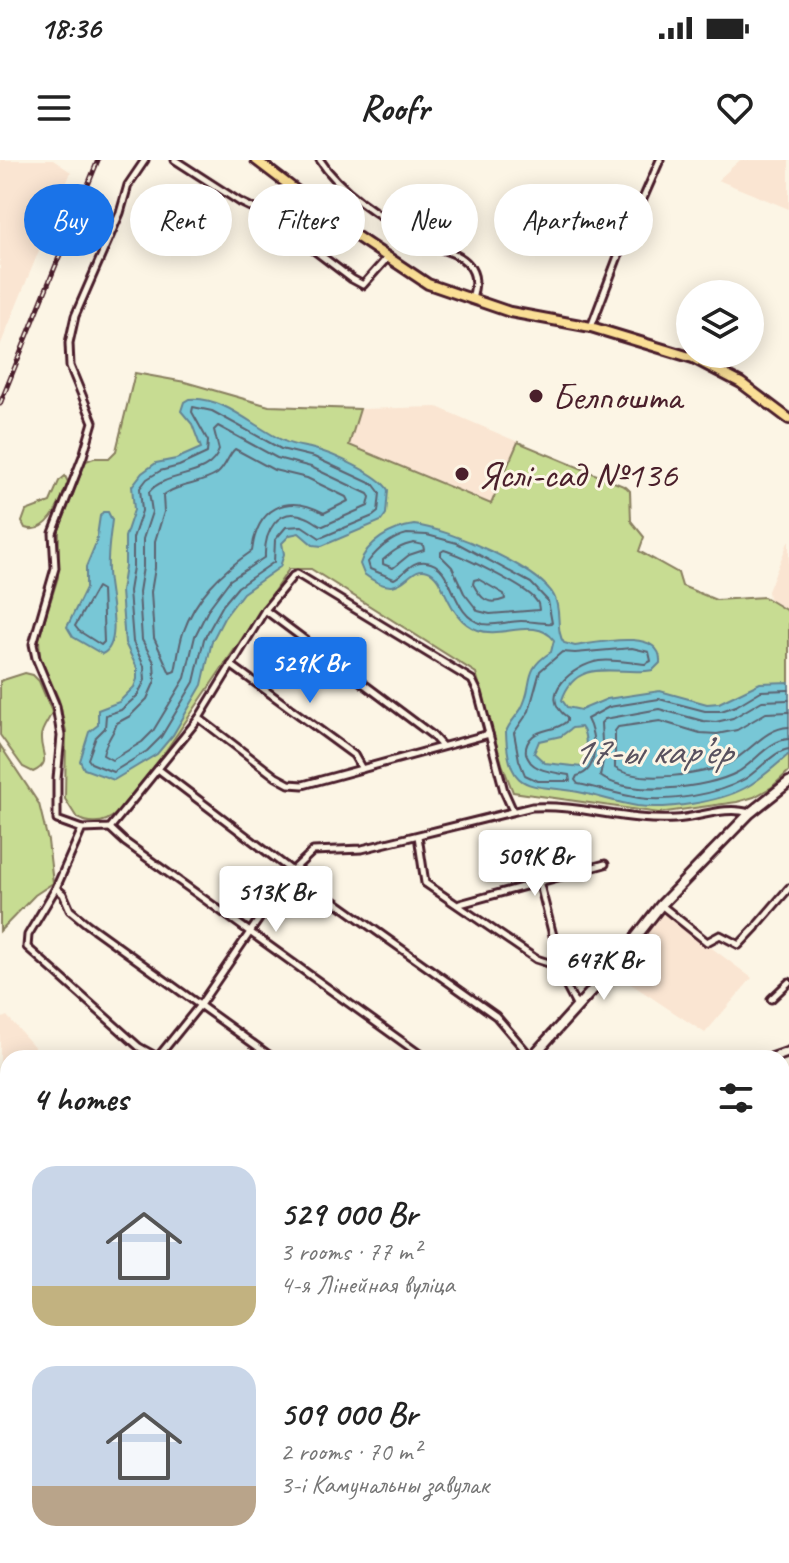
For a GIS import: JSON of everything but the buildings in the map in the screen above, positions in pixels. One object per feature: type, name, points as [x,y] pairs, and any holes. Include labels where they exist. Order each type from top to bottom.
[{"type":"main road","points":[[256,160],[420,280],[472,301],[510,312],[591,327],[658,346],[714,367],[789,419]]},
{"type":"street","points":[[145,160],[128,185],[120,213],[75,316],[69,343],[70,366],[93,422],[53,533],[55,568],[33,644],[56,706],[61,736],[57,820],[82,829],[110,828],[125,842],[414,1050]]},
{"type":"street","points":[[175,160],[240,202],[269,216],[363,285],[387,258]]},
{"type":"street","points":[[320,160],[337,182],[380,214],[413,235],[466,261],[476,278],[472,301]]},
{"type":"street","points":[[591,327],[660,160]]},
{"type":"street","points":[[110,828],[199,718],[265,610],[284,584],[297,574],[472,680],[478,692],[504,791],[513,811]]},
{"type":"street","points":[[265,610],[432,735],[442,746]]},
{"type":"street","points":[[231,665],[354,755],[362,769]]},
{"type":"street","points":[[199,718],[289,784],[303,785],[489,734]]},
{"type":"street","points":[[158,769],[292,871],[496,1016],[524,1050]]},
{"type":"street","points":[[538,1050],[577,1008],[661,905],[750,813],[789,782]]},
{"type":"street","points":[[164,1050],[251,934],[292,871],[313,851],[362,849],[513,811],[553,806],[651,819],[676,819],[738,810],[750,813]]},
{"type":"street","points":[[82,829],[56,888],[28,935],[27,947],[144,1050]]},
{"type":"street","points":[[418,836],[425,883],[536,959],[561,967]]},
{"type":"street","points":[[459,904],[605,864]]},
{"type":"street","points":[[539,881],[566,986],[577,1008]]},
{"type":"street","points":[[56,888],[63,894],[70,910],[87,924],[262,1050]]},
{"type":"street","points":[[661,905],[707,942],[720,935],[739,945],[789,888]]},
{"type":"street","points":[[771,999],[789,982]]},
{"type":"shaded area","points":[[0,160],[53,160],[71,172],[66,184],[24,184],[24,256],[37,256],[0,346]]},
{"type":"shaded area","points":[[740,160],[789,160],[789,209],[718,180]]},
{"type":"shaded area","name":"Яслі-сад №136","points":[[437,407],[518,442],[492,504],[349,445],[360,409]]},
{"type":"shaded area","points":[[789,540],[789,611],[769,599],[768,591]]},
{"type":"shaded area","points":[[662,911],[752,978],[705,1033],[616,974]]},
{"type":"shaded area","points":[[7,1016],[37,1050],[0,1050],[0,1019]]},
{"type":"green space","points":[[135,373],[185,382],[269,406],[360,409],[349,445],[491,504],[518,442],[626,487],[630,491],[631,521],[644,537],[639,551],[678,573],[682,586],[716,600],[764,597],[789,612],[789,771],[772,787],[754,797],[659,813],[513,792],[476,673],[311,569],[289,569],[163,755],[118,812],[99,822],[77,818],[65,799],[66,731],[59,700],[40,657],[39,638],[58,577],[59,530],[86,461],[109,458],[116,451]]},
{"type":"green space","points":[[65,476],[68,482],[48,522],[34,529],[25,528],[22,522],[26,511],[50,502],[59,481]]},
{"type":"green space","points":[[25,673],[39,681],[52,712],[41,734],[43,765],[33,772],[23,767],[0,735],[0,681]]},
{"type":"green space","points":[[0,745],[39,804],[48,841],[53,883],[35,895],[0,931]]},
{"type":"water","points":[[189,399],[214,402],[287,443],[322,451],[366,471],[388,490],[386,514],[381,521],[322,546],[313,545],[299,533],[290,535],[282,543],[284,554],[280,567],[243,593],[224,618],[212,641],[202,685],[173,735],[157,754],[114,780],[84,769],[80,761],[89,732],[98,725],[98,710],[119,702],[134,687],[137,679],[137,668],[125,643],[121,591],[125,537],[134,510],[132,486],[142,473],[156,463],[176,459],[201,448],[192,424],[181,411],[184,402]]},
{"type":"water","points":[[103,512],[108,512],[112,520],[108,565],[114,629],[109,649],[102,654],[73,637],[67,627],[86,588],[86,567],[96,543]]},
{"type":"water","name":"17-ы кар’ер","points":[[406,527],[429,528],[469,541],[531,574],[554,596],[564,643],[575,646],[640,641],[658,652],[660,663],[653,670],[602,670],[578,677],[562,700],[567,707],[581,710],[607,699],[660,691],[707,704],[719,703],[760,683],[789,682],[789,754],[745,788],[707,801],[678,806],[637,806],[527,784],[518,778],[512,768],[506,732],[525,700],[532,672],[551,652],[554,640],[538,630],[487,632],[467,625],[453,608],[439,581],[428,571],[421,570],[403,582],[388,586],[364,574],[360,564],[368,549],[381,537]],"holes":[[[581,727],[586,747],[582,767],[545,763],[534,753],[539,741]]]},
{"type":"railway","points":[[0,404],[98,160]]},
{"type":"place","name":"Белпошта","points":[[536,396]]},
{"type":"place","name":"Яслі-сад №136","points":[[462,474]]}]
